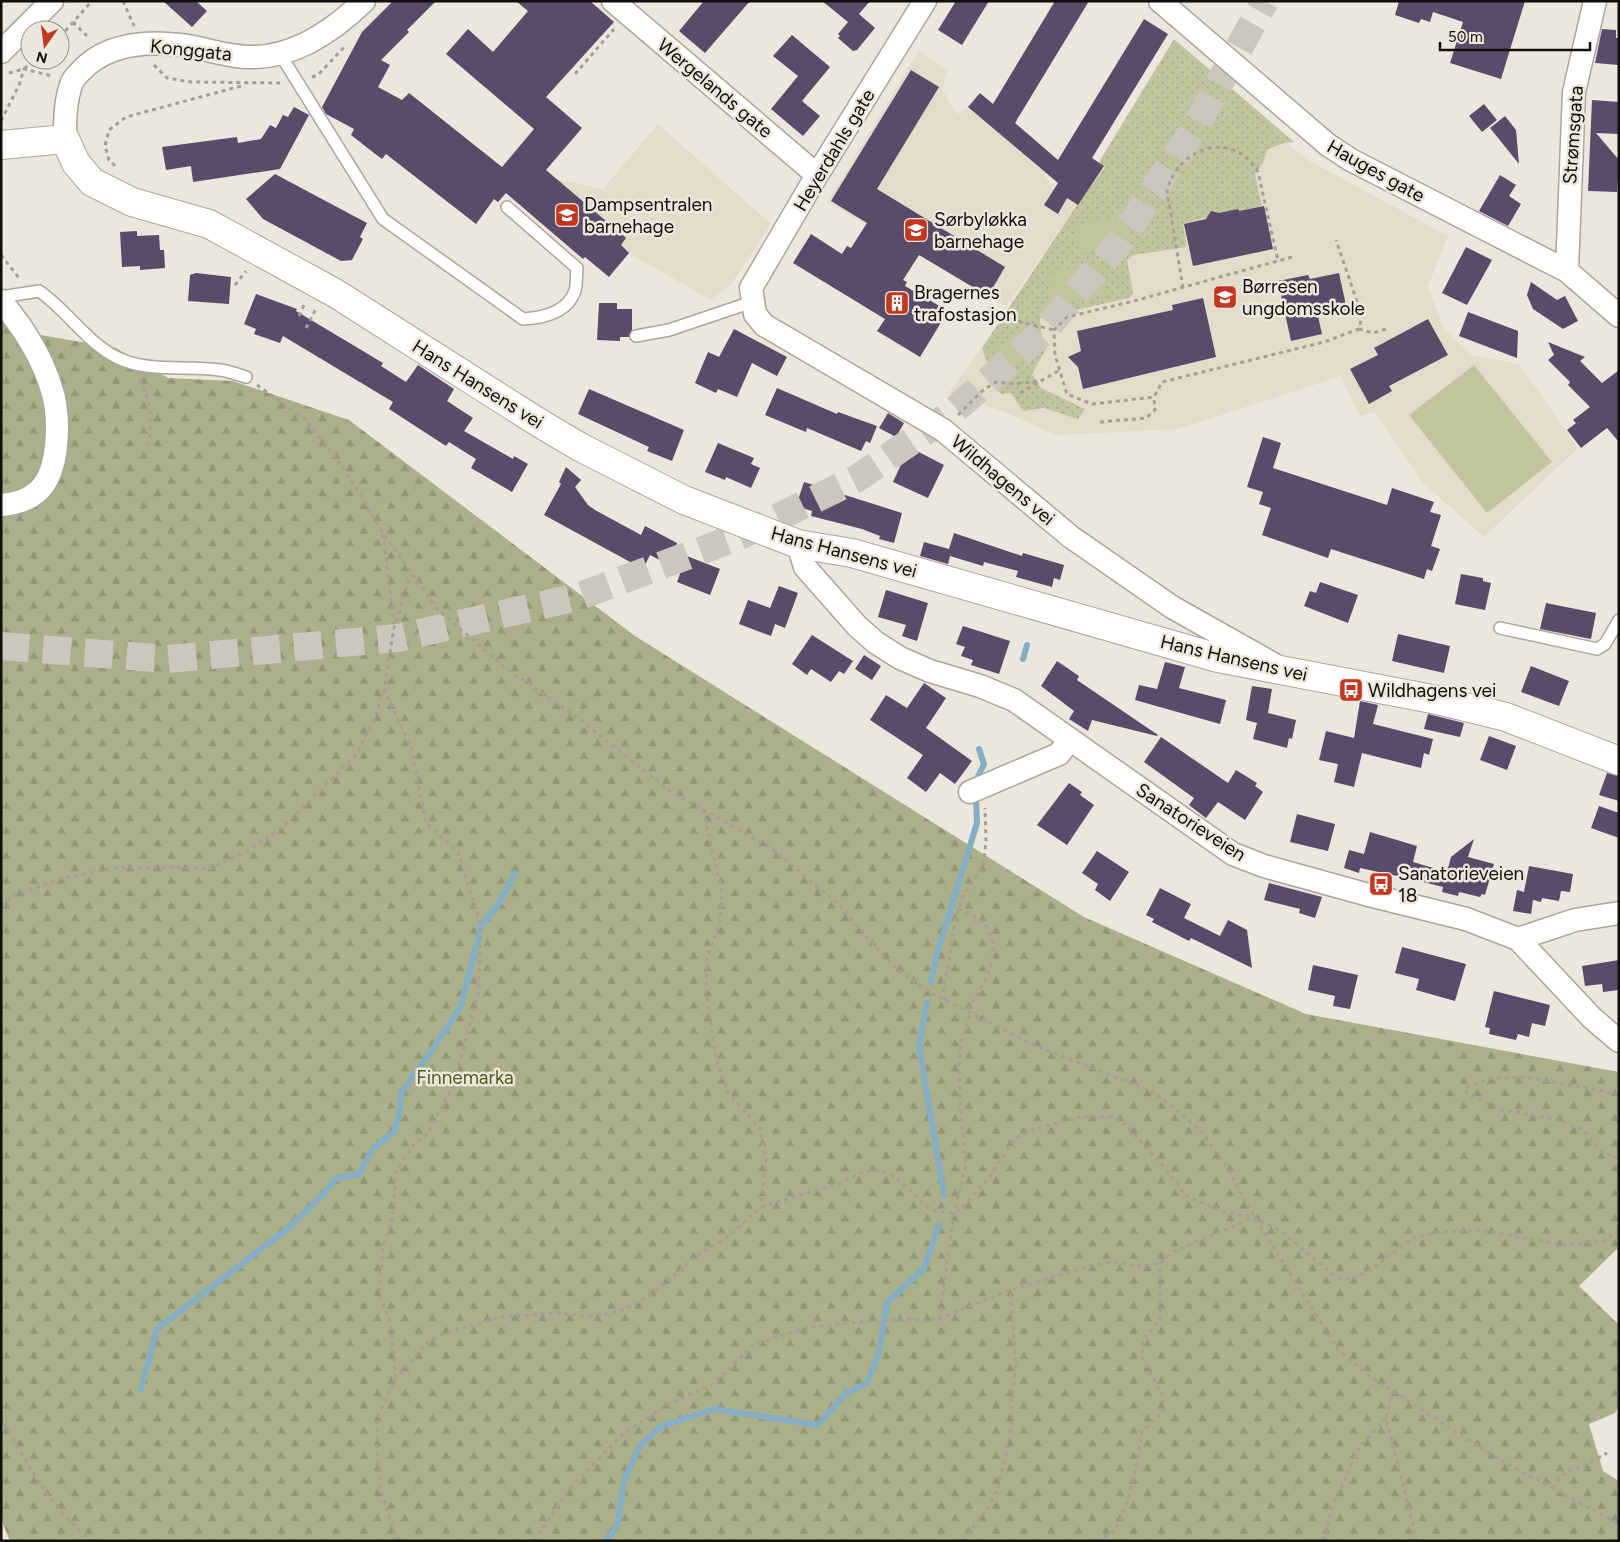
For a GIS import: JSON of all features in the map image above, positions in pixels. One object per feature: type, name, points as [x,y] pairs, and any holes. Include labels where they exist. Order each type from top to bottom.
[{"type":"main road","points":[[1,145],[65,139]]},
{"type":"main road","name":"Hans Hansens vei","points":[[65,139],[76,163],[92,182],[132,202],[209,224],[335,293],[541,424],[684,500],[798,544],[852,553],[1218,658],[1437,700],[1506,717],[1619,762]]},
{"type":"street","points":[[1,52],[52,1]]},
{"type":"street","name":"Konggata","points":[[72,80],[104,52],[126,46],[179,45],[254,58],[280,54],[311,42],[351,14],[364,1]]},
{"type":"street","name":"Heyerdahls gate","points":[[752,302],[751,288],[817,175],[925,1]]},
{"type":"street","name":"Hauges gate","points":[[1160,1],[1328,145],[1351,160],[1567,271],[1605,301],[1619,316]]},
{"type":"street","name":"Strømsgata","points":[[1567,271],[1574,92],[1595,1]]},
{"type":"street","name":"Wergelands gate","points":[[621,8],[817,175]]},
{"type":"street","points":[[65,139],[65,110],[72,80]]},
{"type":"street","points":[[1,302],[24,329],[51,385],[57,415],[57,440],[52,467],[46,481],[38,492],[26,500],[1,505]]},
{"type":"street","name":"Wildhagens vei","points":[[752,302],[755,314],[764,324],[943,430],[1071,537],[1172,607],[1286,672]]},
{"type":"street","name":"Sanatorieveien","points":[[798,544],[805,567],[856,626],[874,642],[908,662],[980,686],[1014,700],[1233,854],[1264,866],[1365,894],[1466,918],[1518,939],[1592,1018],[1619,1040]]},
{"type":"street","points":[[974,790],[1059,754],[1070,739]]},
{"type":"street","points":[[1518,939],[1576,920],[1619,913]]},
{"type":"lane","points":[[280,54],[383,219],[523,319],[543,318],[563,308],[575,292],[577,268],[507,207]]},
{"type":"lane","points":[[1,297],[39,291],[56,303],[86,334],[115,357],[130,363],[150,367],[220,370],[246,377]]},
{"type":"lane","points":[[636,336],[669,330],[752,302]]},
{"type":"lane","points":[[1500,628],[1597,649],[1605,644],[1619,620]]},
{"type":"path","points":[[70,25],[92,1]]},
{"type":"path","points":[[123,1],[135,28]]},
{"type":"path","points":[[575,74],[621,8]]},
{"type":"path","points":[[73,22],[87,36]]},
{"type":"path","points":[[1,75],[20,70]]},
{"type":"path","points":[[1,121],[19,85],[24,70]]},
{"type":"path","points":[[28,70],[72,80]]},
{"type":"path","points":[[120,173],[109,160],[105,146],[109,130],[126,117],[177,105],[250,83]]},
{"type":"path","points":[[1,110],[6,110]]},
{"type":"path","points":[[1183,288],[1167,191],[1170,179],[1179,166],[1202,150],[1216,145],[1239,152],[1253,163],[1258,172],[1278,261]]},
{"type":"path","points":[[1336,240],[1362,316],[1359,329]]},
{"type":"path","points":[[1,255],[20,278],[39,291]]},
{"type":"path","points":[[1154,397],[1092,404],[1082,402],[1067,394],[1055,354],[1054,330],[1067,317],[1183,288],[1292,257]]},
{"type":"path","points":[[989,307],[1021,322],[1054,330]]},
{"type":"path","points":[[1100,422],[1146,418],[1155,410],[1154,397],[1162,382],[1324,342],[1359,329],[1373,333],[1386,329]]},
{"type":"path","points":[[130,363],[148,396],[151,414],[149,445]]},
{"type":"path","points":[[1020,393],[1060,370]]},
{"type":"path","points":[[246,377],[306,420],[341,464],[383,533],[437,609],[503,666],[579,719],[670,791],[771,848],[836,902],[894,966],[945,1001],[1034,1045],[1155,1093],[1199,1129],[1225,1164],[1255,1218],[1339,1351],[1371,1377],[1394,1390],[1500,1460],[1619,1524]]},
{"type":"path","points":[[943,430],[982,391],[996,382],[1013,384],[1040,381]]},
{"type":"path","points":[[383,533],[394,628]]},
{"type":"path","points":[[1,906],[12,897],[59,879],[113,868],[172,866],[209,868],[244,853],[283,828],[358,754],[375,717],[384,689],[394,628],[411,574]]},
{"type":"path","points":[[384,689],[411,747],[426,823],[458,852],[481,926],[478,995],[452,1088],[427,1134],[414,1144],[397,1168],[392,1220],[383,1246],[380,1293],[390,1322],[396,1379]]},
{"type":"path","points":[[945,1001],[943,985],[958,909],[962,898],[983,867],[986,841],[985,802],[974,790]]},
{"type":"path","points":[[703,810],[722,892],[720,923],[708,958],[706,992],[716,1058],[727,1091],[760,1129],[766,1160],[761,1207]]},
{"type":"path","points":[[958,909],[978,920],[992,933],[994,950],[991,965],[980,991],[966,1012]]},
{"type":"path","points":[[939,1319],[954,1213],[966,1164],[959,1071],[961,1043],[970,1014]]},
{"type":"path","points":[[1619,1094],[1526,1077],[1491,1078],[1465,1088],[1466,1092],[1501,1110],[1560,1120],[1583,1130],[1601,1151],[1619,1159]]},
{"type":"path","points":[[399,1541],[392,1527],[381,1489],[377,1453],[377,1417],[396,1379],[427,1343],[446,1333],[500,1317],[558,1312],[587,1316],[608,1314],[629,1307],[652,1294],[698,1255],[726,1238],[761,1207],[833,1185],[860,1173],[875,1170],[899,1180],[927,1207],[940,1212],[954,1213],[962,1208],[989,1178],[1014,1139],[1034,1129],[1079,1117],[1111,1117],[1123,1122],[1128,1127],[1165,1168],[1186,1196],[1219,1210],[1255,1218],[1281,1231],[1337,1278],[1351,1279],[1366,1272],[1413,1238],[1438,1232],[1480,1230],[1565,1245],[1604,1241],[1619,1229]]},
{"type":"path","points":[[534,1541],[569,1489],[623,1434],[670,1403],[710,1386],[754,1346],[805,1328],[848,1323],[939,1319],[1010,1290],[1098,1264],[1114,1262],[1140,1266],[1160,1263],[1174,1251],[1255,1218]]},
{"type":"path","points":[[1097,1541],[1111,1532],[1123,1513],[1138,1459],[1142,1431],[1163,1412],[1164,1397],[1142,1357],[1143,1339],[1160,1321],[1160,1263]]},
{"type":"path","points":[[963,1541],[988,1508],[997,1490],[1006,1458],[1012,1423],[1011,1403],[1016,1365],[1010,1290]]},
{"type":"path","points":[[1324,1541],[1332,1507],[1360,1446],[1386,1418],[1394,1390]]},
{"type":"path","points":[[1,1417],[28,1465],[76,1529],[92,1541]]},
{"type":"path","points":[[1386,1418],[1417,1541]]},
{"type":"path","points":[[1552,1488],[1565,1472],[1584,1466],[1607,1453]]},
{"type":"shaded area","points":[[919,50],[947,71],[942,89],[957,114],[970,107],[1043,172],[1054,190],[1077,205],[1006,307],[828,202]]},
{"type":"shaded area","name":"Børresen ungdomsskole","points":[[1181,52],[1306,159],[1448,236],[1428,286],[1444,329],[1471,355],[1519,364],[1578,448],[1484,537],[1423,483],[1375,412],[1360,416],[1341,376],[1179,429],[1056,435],[1007,413],[949,393],[1009,309]]},
{"type":"shaded area","points":[[658,124],[771,224],[730,286],[711,300],[629,253],[588,254],[584,259],[529,213],[556,179],[603,189]]},
{"type":"green space","points":[[1174,39],[1294,142],[1283,143],[1267,150],[1263,162],[1255,174],[1262,206],[1239,211],[1238,209],[1183,224],[1187,247],[1133,255],[1127,260],[1133,293],[1129,298],[1040,318],[1042,340],[1046,349],[1032,374],[1041,388],[1085,409],[1078,419],[1044,408],[1023,411],[1011,393],[1001,394],[996,389],[982,348],[1077,205],[1105,167],[1099,162]]},
{"type":"green space","points":[[1126,215],[1131,243],[1080,253],[1074,225]]},
{"type":"green space","points":[[1100,263],[1106,293],[1053,305],[1046,274]]},
{"type":"green space","name":"Finnemarka","points":[[1,321],[12,330],[116,348],[168,378],[233,381],[349,420],[635,636],[1084,917],[1306,1014],[1619,1072],[1619,1247],[1579,1286],[1619,1325],[1619,1406],[1615,1413],[1589,1424],[1603,1471],[1619,1481],[1619,1541],[10,1541],[1,1519]]},
{"type":"green space","points":[[1028,337],[1034,359],[999,368],[993,346]]},
{"type":"green space","points":[[1474,365],[1552,462],[1487,513],[1409,415]]},
{"type":"building","points":[[163,1],[196,1],[207,11],[192,27]]},
{"type":"building","points":[[393,1],[436,1],[381,60],[390,65],[378,87],[402,100],[409,93],[502,167],[534,129],[446,54],[468,29],[493,52],[528,11],[516,1],[590,1],[614,22],[546,97],[582,128],[546,170],[626,238],[621,245],[629,253],[609,277],[585,257],[583,259],[506,193],[498,202],[494,199],[476,224],[386,154],[382,159],[374,153],[351,135],[354,129],[326,114],[322,107],[362,32]]},
{"type":"building","points":[[704,1],[750,1],[705,53],[679,31]]},
{"type":"building","points":[[822,1],[870,1],[859,14],[875,28],[857,50],[853,51],[838,38],[840,36],[838,34],[848,22]]},
{"type":"building","points":[[956,1],[989,1],[962,45],[938,30]]},
{"type":"building","points":[[1055,1],[1089,1],[1015,123],[1058,160],[1144,19],[1168,34],[1092,158],[1104,166],[1078,205],[1067,198],[1058,214],[1044,205],[1058,183],[968,107],[980,93],[993,104]]},
{"type":"building","points":[[1399,1],[1525,1],[1501,79],[1450,63],[1463,22],[1433,12],[1430,22],[1421,19],[1419,23],[1395,15]]},
{"type":"building","points":[[1602,29],[1616,30],[1616,38],[1619,38],[1619,65],[1595,63]]},
{"type":"building","points":[[792,35],[830,67],[802,101],[820,116],[803,136],[771,109],[798,76],[773,56]]},
{"type":"building","points":[[911,70],[939,87],[877,189],[1005,267],[988,296],[919,255],[903,280],[907,282],[905,286],[948,311],[920,357],[877,331],[885,319],[793,263],[811,234],[842,254],[847,246],[851,248],[867,223],[831,201]]},
{"type":"building","points":[[1592,100],[1619,102],[1619,134],[1596,133],[1619,160],[1617,192],[1588,191]]},
{"type":"building","points":[[1484,104],[1497,120],[1482,132],[1469,116]]},
{"type":"building","points":[[294,107],[309,115],[280,169],[193,182],[191,166],[166,170],[162,147],[237,137],[238,143],[261,139],[270,125],[276,128],[283,115],[288,117]]},
{"type":"building","points":[[1505,116],[1516,130],[1519,164],[1490,128]]},
{"type":"building","points":[[275,174],[367,223],[360,237],[363,239],[352,260],[341,261],[263,219],[246,199]]},
{"type":"building","points":[[1500,175],[1516,185],[1509,196],[1521,204],[1508,226],[1479,211]]},
{"type":"building","points":[[1264,206],[1273,249],[1193,266],[1184,224],[1206,219],[1211,211],[1219,213]]},
{"type":"building","points":[[137,231],[137,236],[159,235],[160,250],[164,250],[165,268],[140,270],[140,266],[122,267],[120,232]]},
{"type":"building","points":[[1466,247],[1492,260],[1467,305],[1442,293]]},
{"type":"building","points":[[196,273],[231,277],[229,304],[188,301],[190,275]]},
{"type":"building","points":[[1339,273],[1347,310],[1318,316],[1322,334],[1291,341],[1278,281],[1308,275],[1310,279]]},
{"type":"building","points":[[1531,282],[1557,300],[1565,296],[1578,321],[1563,329],[1533,309],[1527,295]]},
{"type":"building","points":[[256,294],[297,309],[296,311],[383,363],[381,366],[406,382],[418,365],[454,389],[447,401],[473,418],[464,431],[513,459],[514,456],[528,464],[512,492],[471,468],[476,459],[449,442],[446,446],[389,409],[393,402],[283,336],[280,343],[254,334],[256,329],[244,324]]},
{"type":"building","points":[[1203,298],[1216,357],[1083,389],[1078,367],[1068,357],[1081,351],[1077,331],[1173,310],[1172,305]]},
{"type":"building","points":[[599,303],[617,303],[617,309],[632,309],[632,330],[629,337],[620,337],[620,341],[597,340]]},
{"type":"building","points":[[1468,312],[1518,331],[1517,358],[1459,336]]},
{"type":"building","points":[[1428,319],[1448,355],[1389,386],[1392,391],[1369,404],[1350,369],[1378,355],[1374,348]]},
{"type":"building","points":[[734,329],[787,357],[777,376],[752,363],[737,397],[718,389],[716,393],[695,383],[708,352],[719,357]]},
{"type":"building","points":[[1548,342],[1585,357],[1580,361],[1602,383],[1619,370],[1619,442],[1607,428],[1581,448],[1567,430],[1576,423],[1573,420],[1590,407],[1568,385],[1570,382],[1548,360],[1554,355]]},
{"type":"building","points":[[777,388],[837,414],[838,412],[877,426],[870,443],[866,441],[861,451],[807,428],[806,432],[765,415]]},
{"type":"building","points":[[589,389],[684,430],[672,461],[647,451],[649,447],[578,414]]},
{"type":"building","points":[[888,413],[904,423],[896,437],[879,428]]},
{"type":"building","points":[[1263,437],[1281,443],[1273,468],[1387,505],[1392,488],[1434,502],[1430,512],[1441,515],[1431,546],[1440,549],[1432,571],[1427,569],[1424,579],[1331,549],[1328,558],[1262,535],[1271,508],[1259,504],[1263,492],[1247,487]]},
{"type":"building","points":[[718,443],[754,458],[751,464],[760,468],[751,488],[726,477],[725,480],[705,472]]},
{"type":"building","points":[[909,447],[944,465],[928,498],[893,482]]},
{"type":"building","points":[[566,467],[581,480],[575,487],[588,505],[595,510],[641,535],[645,526],[677,543],[674,551],[720,569],[710,595],[677,582],[681,571],[650,555],[643,569],[544,515],[561,484],[559,482]]},
{"type":"building","points":[[804,482],[902,513],[894,543],[879,539],[880,536],[862,529],[811,516],[812,511],[796,506]]},
{"type":"building","points":[[954,533],[1022,556],[1023,553],[1064,565],[1060,580],[1054,578],[1052,587],[1016,577],[1018,571],[984,562],[983,566],[950,556],[948,564],[920,556],[924,542],[949,549]]},
{"type":"building","points":[[1461,574],[1483,578],[1483,581],[1491,583],[1485,610],[1455,604]]},
{"type":"building","points":[[1320,582],[1358,595],[1348,623],[1304,606],[1310,591],[1316,593]]},
{"type":"building","points":[[779,586],[798,593],[785,628],[775,624],[771,636],[739,624],[748,600],[770,608]]},
{"type":"building","points":[[886,590],[928,603],[917,641],[902,636],[906,625],[878,617]]},
{"type":"building","points":[[1546,603],[1596,613],[1591,639],[1540,629]]},
{"type":"building","points":[[963,626],[1010,641],[999,674],[971,665],[973,660],[961,656],[965,647],[956,644]]},
{"type":"building","points":[[1398,634],[1450,646],[1444,673],[1392,661]]},
{"type":"building","points":[[812,635],[853,661],[844,674],[839,671],[831,682],[811,669],[807,675],[792,664]]},
{"type":"building","points":[[864,655],[881,666],[872,680],[855,669]]},
{"type":"building","points":[[1057,661],[1079,676],[1077,680],[1158,735],[1092,720],[1088,731],[1069,719],[1074,711],[1041,686]]},
{"type":"building","points":[[1165,662],[1185,667],[1179,688],[1226,700],[1220,724],[1135,700],[1139,685],[1157,689]]},
{"type":"building","points":[[1531,666],[1569,681],[1559,706],[1521,692]]},
{"type":"building","points":[[924,683],[946,698],[926,728],[972,761],[955,784],[940,773],[926,792],[907,778],[923,755],[870,720],[886,695],[907,708]]},
{"type":"building","points":[[1252,686],[1272,689],[1268,713],[1296,720],[1292,739],[1289,738],[1287,748],[1253,739],[1257,723],[1246,720]]},
{"type":"building","points":[[1360,701],[1378,705],[1373,724],[1433,739],[1429,755],[1424,753],[1421,768],[1362,753],[1354,787],[1334,782],[1338,764],[1319,760],[1326,731],[1354,738]]},
{"type":"building","points":[[1428,714],[1464,723],[1460,737],[1424,729]]},
{"type":"building","points":[[1489,736],[1516,746],[1507,770],[1480,760]]},
{"type":"building","points":[[1161,737],[1228,783],[1236,770],[1257,783],[1255,786],[1263,792],[1245,820],[1218,802],[1206,818],[1189,805],[1194,798],[1144,762]]},
{"type":"building","points":[[1607,773],[1619,776],[1619,801],[1599,795]]},
{"type":"building","points":[[1069,783],[1082,792],[1080,795],[1094,805],[1067,845],[1037,825]]},
{"type":"building","points":[[1599,806],[1619,813],[1619,838],[1591,828]]},
{"type":"building","points":[[1297,814],[1335,824],[1328,851],[1290,842]]},
{"type":"building","points":[[1370,832],[1417,846],[1413,862],[1447,872],[1451,857],[1474,839],[1468,857],[1494,864],[1485,895],[1482,894],[1480,897],[1459,892],[1458,896],[1442,892],[1443,887],[1411,879],[1360,868],[1359,873],[1344,868],[1349,850],[1364,854]]},
{"type":"building","points":[[1097,851],[1129,872],[1110,901],[1095,890],[1098,884],[1082,873]]},
{"type":"building","points":[[1529,866],[1573,874],[1570,892],[1561,891],[1559,901],[1542,898],[1541,902],[1533,900],[1531,914],[1513,911],[1517,890],[1524,892]]},
{"type":"building","points":[[1269,883],[1322,897],[1315,918],[1299,913],[1300,909],[1264,900]]},
{"type":"building","points":[[1160,888],[1191,904],[1184,918],[1220,936],[1228,920],[1247,930],[1252,968],[1191,938],[1189,941],[1152,922],[1154,919],[1146,915]]},
{"type":"building","points":[[1402,947],[1466,964],[1455,1001],[1416,990],[1419,979],[1395,973]]},
{"type":"building","points":[[1619,960],[1619,990],[1603,992],[1602,984],[1585,986],[1582,966]]},
{"type":"building","points":[[1313,965],[1358,975],[1350,1009],[1333,1006],[1335,996],[1308,990]]},
{"type":"building","points":[[1494,991],[1550,1005],[1545,1026],[1532,1023],[1529,1037],[1518,1034],[1516,1040],[1489,1034],[1490,1028],[1485,1027]]},
{"type":"waterway","points":[[1023,659],[1027,645]]},
{"type":"waterway","points":[[976,781],[984,764],[979,749]]},
{"type":"waterway","points":[[931,982],[936,957],[977,823],[976,799]]},
{"type":"waterway","points":[[141,1389],[157,1329],[287,1229],[325,1193],[335,1179],[359,1174],[373,1148],[394,1132],[400,1111],[401,1093],[461,1006],[481,926],[498,905],[515,873]]},
{"type":"waterway","points":[[927,1003],[919,1045],[944,1195]]},
{"type":"waterway","points":[[605,1541],[617,1527],[624,1480],[640,1446],[660,1427],[713,1409],[818,1425],[845,1394],[867,1383],[879,1353],[887,1303],[924,1268],[939,1225]]},
{"type":"tunnel","points":[[1,646],[168,659],[398,638],[577,597],[740,536],[856,479],[948,416],[1045,330],[1121,240],[1194,129],[1265,1]]},
{"type":"place","name":"Dampsentralen barnehage","points":[[567,215]]},
{"type":"place","name":"Sørbyløkka barnehage","points":[[916,230]]},
{"type":"place","name":"Børresen ungdomsskole","points":[[1225,297]]},
{"type":"place","name":"Bragernes trafostasjon","points":[[897,303]]},
{"type":"place","name":"Wildhagens vei","points":[[1351,690]]},
{"type":"place","name":"Sanatorieveien 18","points":[[1381,884]]}]
